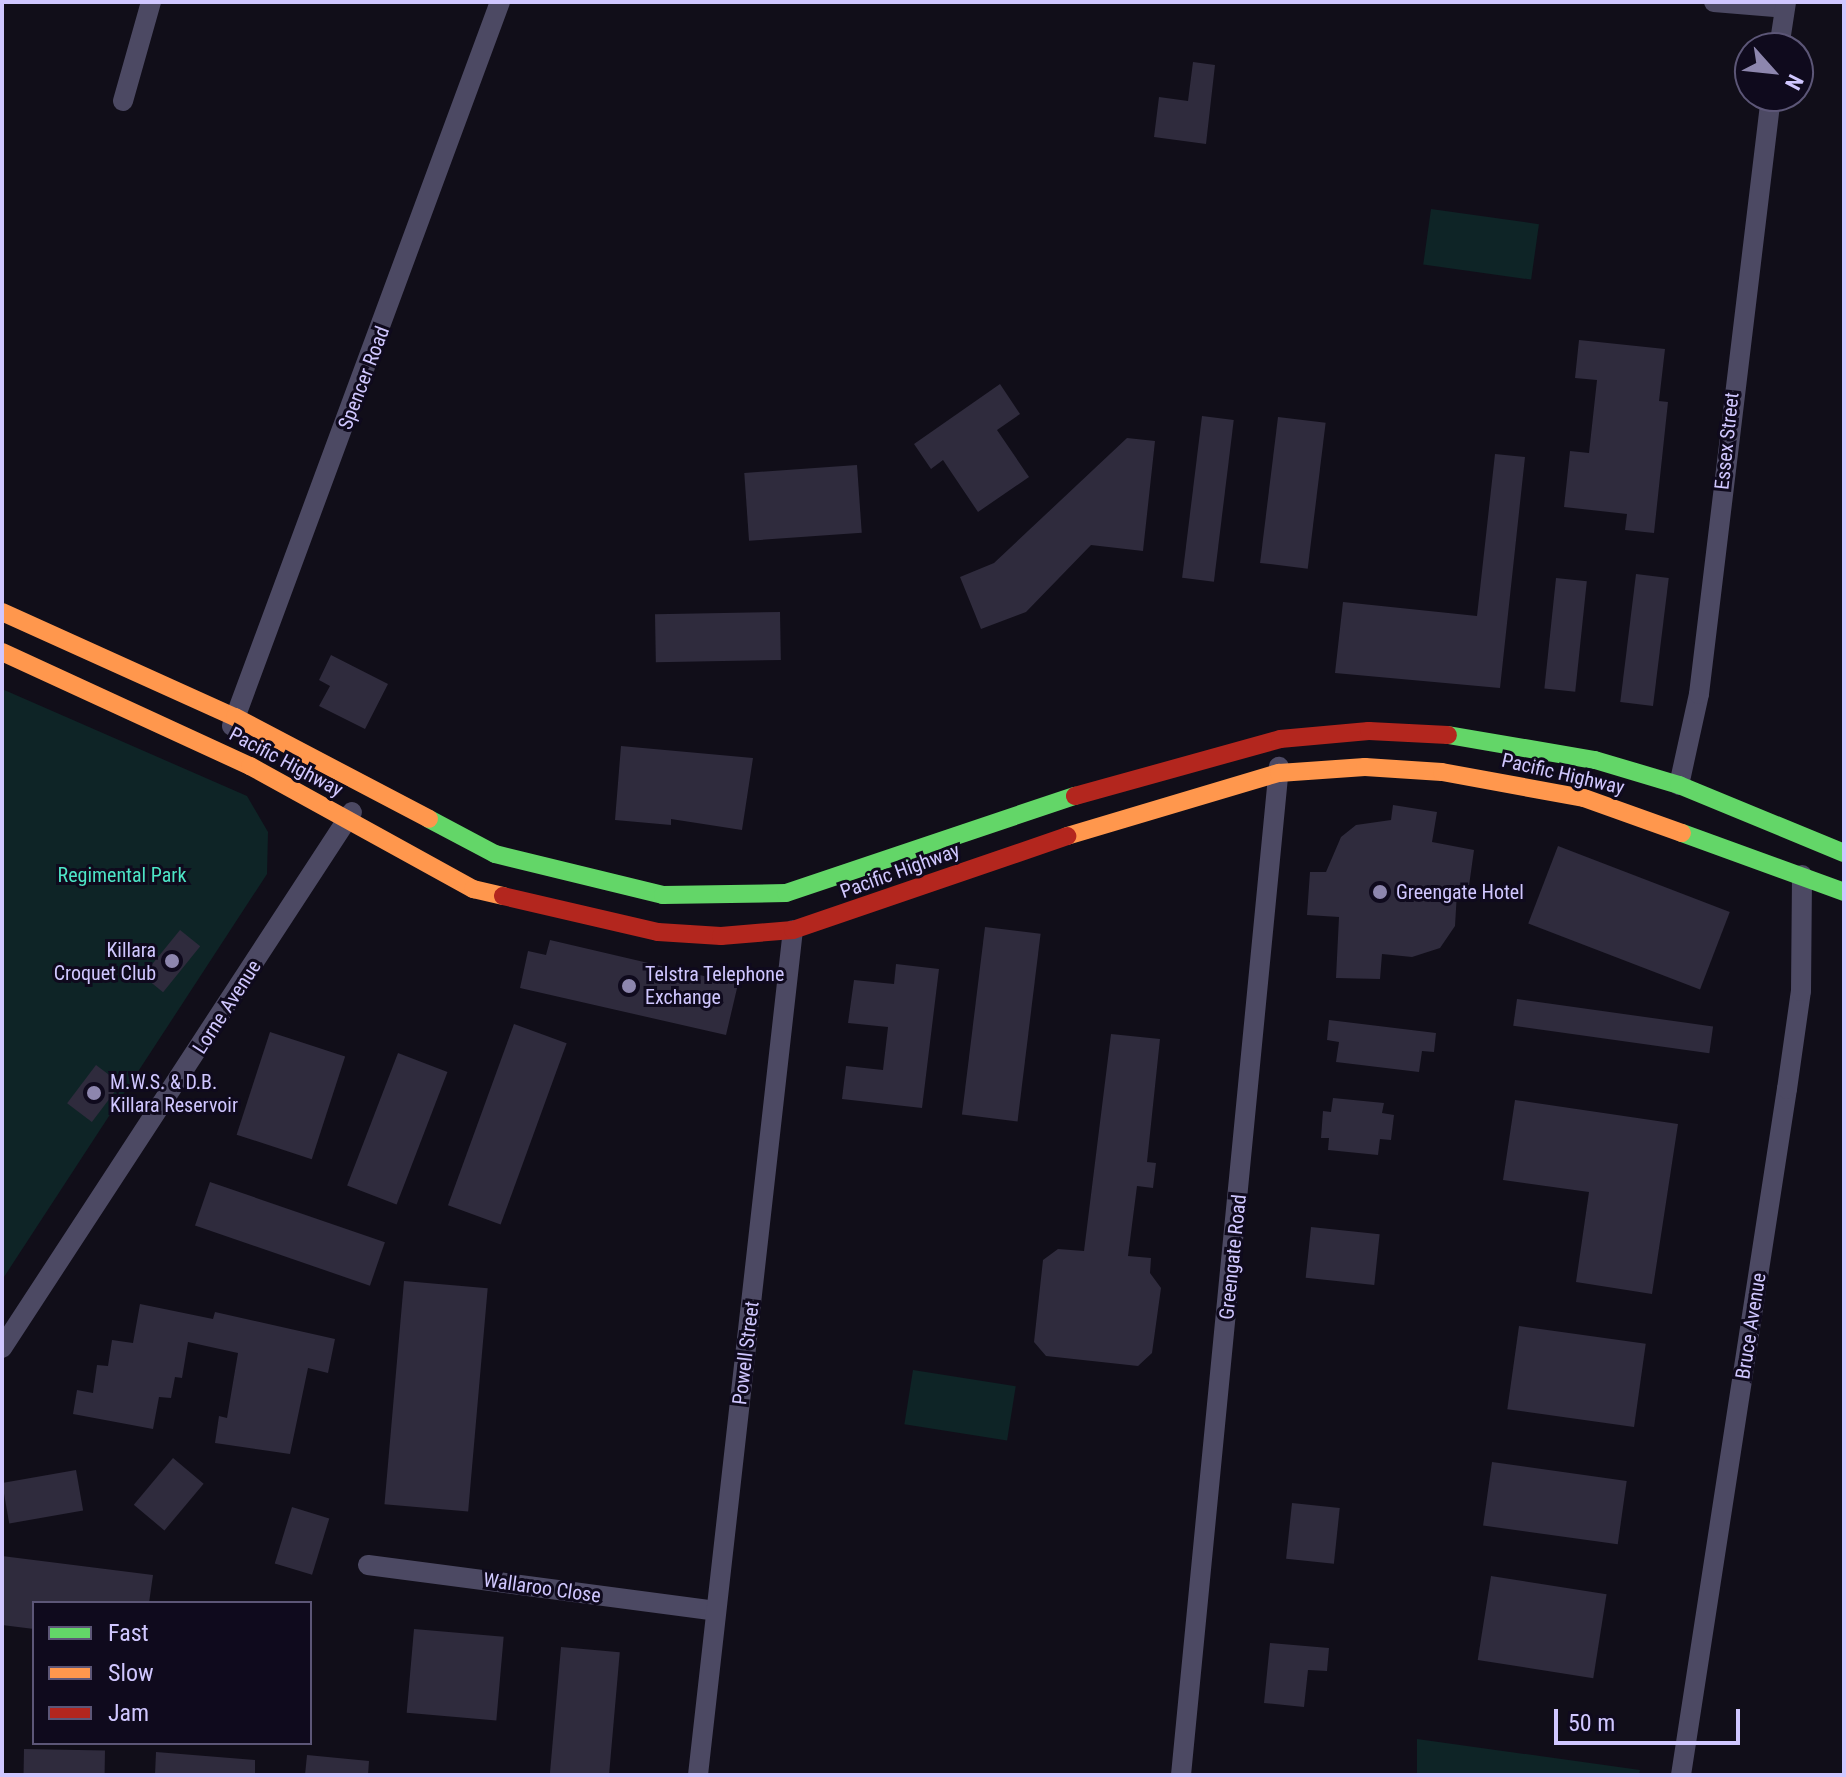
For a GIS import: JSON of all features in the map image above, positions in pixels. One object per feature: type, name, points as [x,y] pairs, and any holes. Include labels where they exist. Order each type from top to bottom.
[{"type":"highway","name":"Pacific Highway","points":[[2,612],[235,717],[368,784],[463,839],[526,866],[650,893],[727,898],[833,881],[1133,776],[1280,739],[1369,731],[1450,735],[1595,760],[1679,785],[1844,853]]},
{"type":"highway","name":"Pacific Highway","points":[[2,652],[221,752],[441,875],[541,910],[658,932],[721,936],[793,930],[1158,804],[1279,773],[1365,767],[1501,781],[1584,798],[1844,892]]},
{"type":"street","points":[[123,101],[151,2]]},
{"type":"street","name":"Spencer Road","points":[[221,752],[500,2]]},
{"type":"street","points":[[1714,2],[1785,5],[1781,32]]},
{"type":"street","name":"Essex Street","points":[[1679,785],[1699,694],[1769,112]]},
{"type":"street","name":"Greengate Road","points":[[1181,1775],[1280,739]]},
{"type":"street","name":"Lorne Avenue","points":[[2,1348],[348,821],[368,784]]},
{"type":"street","name":"Bruce Avenue","points":[[1681,1775],[1801,991],[1802,875]]},
{"type":"street","name":"Powell Street","points":[[698,1775],[793,930]]},
{"type":"street","name":"Wallaroo Close","points":[[368,1565],[716,1611]]},
{"type":"green space","points":[[1431,209],[1539,224],[1531,280],[1423,264]]},
{"type":"green space","name":"Regimental Park","points":[[2,689],[247,796],[268,832],[267,874],[2,1280]]},
{"type":"green space","points":[[913,1370],[1016,1386],[1007,1441],[904,1424]]},
{"type":"green space","points":[[1417,1739],[1640,1770],[1639,1775],[1417,1775]]},
{"type":"building","points":[[1193,62],[1215,65],[1206,144],[1154,137],[1159,97],[1188,101]]},
{"type":"building","points":[[1579,340],[1665,349],[1659,401],[1668,402],[1654,533],[1625,530],[1627,514],[1564,507],[1570,451],[1589,453],[1597,380],[1575,378]]},
{"type":"building","points":[[1000,384],[1020,414],[997,430],[1029,477],[978,512],[943,460],[931,469],[914,444]]},
{"type":"building","points":[[1202,416],[1234,420],[1214,582],[1182,578]]},
{"type":"building","points":[[1278,417],[1326,423],[1308,569],[1260,563]]},
{"type":"building","points":[[1127,438],[1155,441],[1143,551],[1091,545],[1026,612],[981,629],[960,577],[994,563]]},
{"type":"building","points":[[1495,454],[1525,457],[1500,688],[1335,673],[1343,602],[1477,616]]},
{"type":"building","points":[[857,465],[862,533],[749,541],[744,473]]},
{"type":"building","points":[[1636,574],[1669,578],[1653,706],[1620,702]]},
{"type":"building","points":[[1556,578],[1587,581],[1575,692],[1544,688]]},
{"type":"building","points":[[780,612],[781,660],[656,662],[655,614]]},
{"type":"building","points":[[331,655],[388,684],[365,729],[319,706],[330,686],[319,680]]},
{"type":"building","points":[[621,746],[753,758],[742,830],[671,819],[671,825],[615,820]]},
{"type":"building","name":"Greengate Hotel","points":[[1393,805],[1437,812],[1432,842],[1474,850],[1468,893],[1457,892],[1455,926],[1440,948],[1412,957],[1382,954],[1380,979],[1336,978],[1339,917],[1307,915],[1310,872],[1326,872],[1341,837],[1356,825],[1391,820]]},
{"type":"building","points":[[1558,846],[1730,912],[1700,989],[1528,923]]},
{"type":"building","points":[[985,927],[1041,934],[1018,1121],[962,1115]]},
{"type":"building","name":"Killara Croquet Club","points":[[180,930],[200,946],[163,992],[143,976]]},
{"type":"building","name":"Telstra Telephone Exchange","points":[[550,940],[738,984],[726,1035],[520,988],[528,951],[546,955]]},
{"type":"building","points":[[896,964],[939,969],[922,1108],[842,1099],[846,1066],[883,1070],[888,1027],[848,1023],[854,980],[894,984]]},
{"type":"building","points":[[1517,999],[1713,1027],[1709,1053],[1513,1026]]},
{"type":"building","points":[[1329,1020],[1436,1033],[1434,1052],[1422,1051],[1419,1072],[1336,1062],[1339,1042],[1327,1040]]},
{"type":"building","points":[[514,1024],[567,1043],[501,1225],[448,1205]]},
{"type":"building","points":[[270,1032],[345,1056],[312,1159],[237,1135]]},
{"type":"building","points":[[1111,1034],[1160,1039],[1147,1162],[1156,1163],[1153,1188],[1137,1186],[1128,1256],[1151,1258],[1150,1273],[1161,1288],[1152,1353],[1138,1366],[1046,1356],[1034,1342],[1043,1260],[1058,1249],[1084,1251]]},
{"type":"building","points":[[398,1053],[447,1072],[397,1205],[347,1186]]},
{"type":"building","name":"M.W.S. & D.B. Killara Reservoir","points":[[96,1065],[121,1084],[92,1122],[67,1103]]},
{"type":"building","points":[[1333,1098],[1384,1103],[1382,1113],[1394,1115],[1391,1140],[1380,1139],[1378,1155],[1328,1150],[1329,1138],[1321,1138],[1323,1111],[1331,1112]]},
{"type":"building","points":[[1515,1100],[1678,1124],[1652,1294],[1576,1282],[1589,1192],[1503,1180]]},
{"type":"building","points":[[210,1182],[385,1242],[370,1286],[195,1225]]},
{"type":"building","points":[[1311,1227],[1380,1234],[1374,1285],[1306,1278]]},
{"type":"building","points":[[404,1281],[488,1288],[468,1511],[384,1504]]},
{"type":"building","points":[[140,1304],[213,1319],[215,1312],[335,1339],[328,1373],[308,1368],[290,1454],[215,1443],[219,1416],[227,1418],[238,1353],[188,1342],[182,1378],[175,1377],[171,1398],[159,1397],[153,1429],[73,1414],[77,1390],[93,1393],[97,1365],[108,1366],[112,1340],[133,1343]]},
{"type":"building","points":[[1519,1326],[1646,1344],[1634,1427],[1507,1409]]},
{"type":"building","points":[[173,1458],[204,1484],[164,1530],[134,1505]]},
{"type":"building","points":[[1492,1462],[1627,1481],[1618,1544],[1483,1525]]},
{"type":"building","points":[[76,1470],[83,1510],[9,1523],[2,1483]]},
{"type":"building","points":[[1292,1503],[1340,1508],[1334,1564],[1286,1559]]},
{"type":"building","points":[[292,1507],[329,1518],[312,1575],[275,1563]]},
{"type":"building","points":[[2,1556],[153,1575],[149,1601],[32,1601],[32,1629],[2,1625]]},
{"type":"building","points":[[1491,1576],[1607,1594],[1593,1678],[1478,1660]]},
{"type":"building","points":[[414,1629],[504,1637],[496,1721],[407,1713]]},
{"type":"building","points":[[1270,1643],[1329,1648],[1327,1671],[1308,1670],[1304,1707],[1264,1703]]},
{"type":"building","points":[[561,1647],[620,1652],[609,1775],[550,1775]]},
{"type":"building","points":[[24,1749],[105,1750],[105,1775],[24,1775]]},
{"type":"building","points":[[156,1752],[255,1760],[255,1775],[155,1775]]},
{"type":"building","points":[[307,1755],[369,1761],[368,1775],[305,1775]]},
{"type":"traffic: fast","points":[[1448,735],[1595,760],[1679,785],[1844,853]]},
{"type":"traffic: fast","points":[[429,819],[495,854],[663,895],[786,893],[1075,796]]},
{"type":"traffic: fast","points":[[1682,833],[1844,892]]},
{"type":"traffic: slow","points":[[2,612],[235,717],[429,819]]},
{"type":"traffic: slow","points":[[2,652],[250,766],[473,889],[503,896]]},
{"type":"traffic: slow","points":[[1067,836],[1279,773],[1365,767],[1442,772],[1584,798],[1682,833]]},
{"type":"traffic: jam","points":[[1075,796],[1280,739],[1369,731],[1448,735]]},
{"type":"traffic: jam","points":[[503,896],[658,932],[721,936],[793,930],[1067,836]]},
{"type":"place","name":"Greengate Hotel","points":[[1380,892]]},
{"type":"place","name":"Killara Croquet Club","points":[[172,961]]},
{"type":"place","name":"Telstra Telephone Exchange","points":[[629,986]]},
{"type":"place","name":"M.W.S. & D.B. Killara Reservoir","points":[[94,1093]]}]
